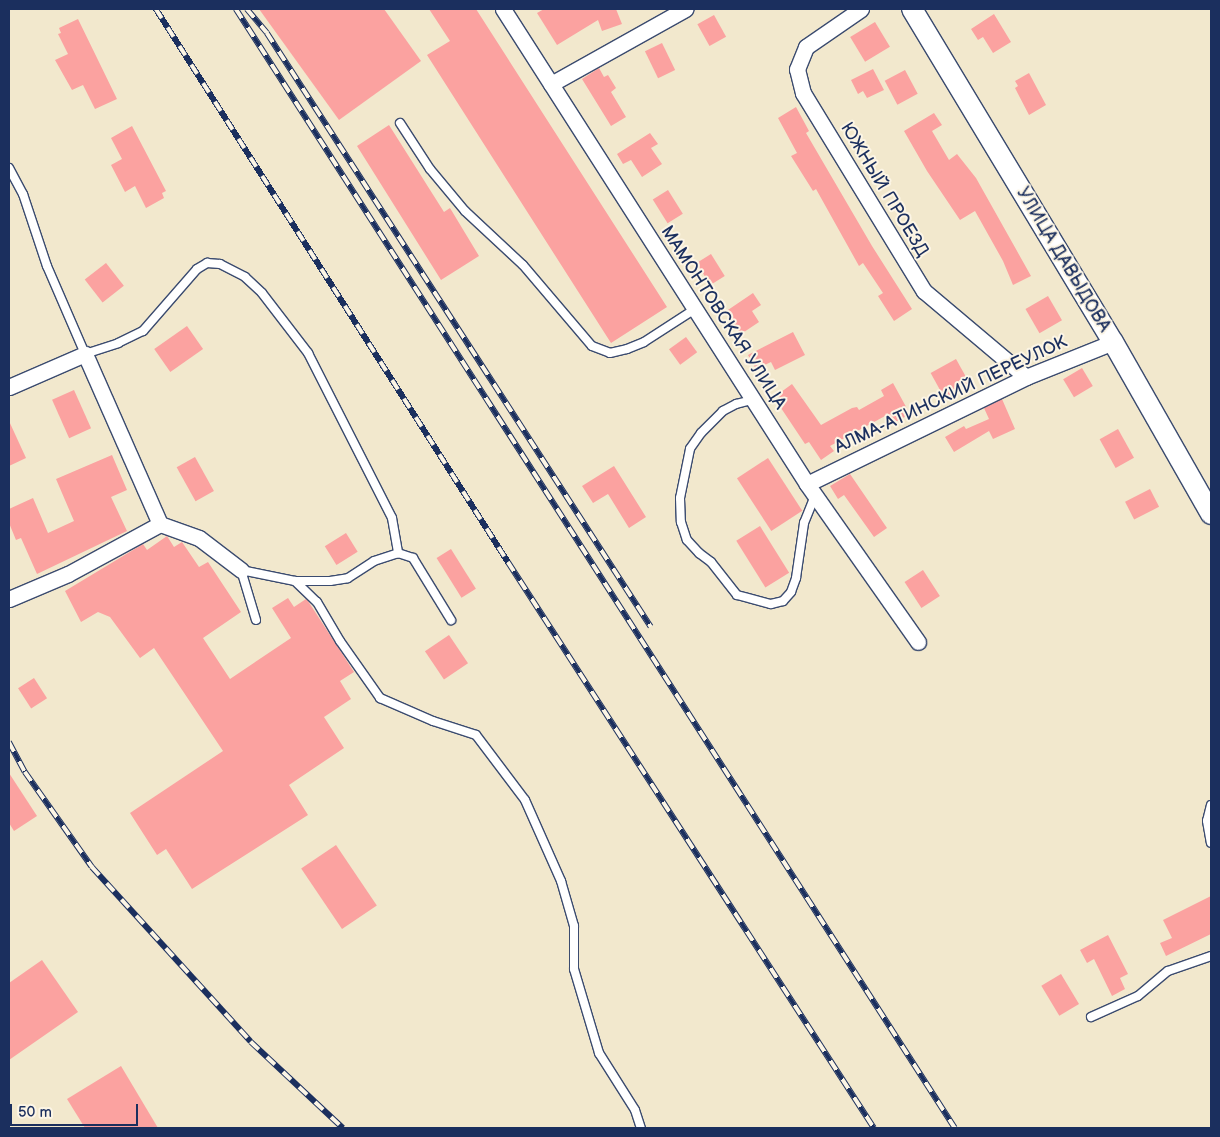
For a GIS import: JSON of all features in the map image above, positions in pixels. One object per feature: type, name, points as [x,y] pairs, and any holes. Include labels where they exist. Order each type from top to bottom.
[{"type":"main road","name":"УЛИЦА ДАВЫДОВА","points":[[912,9],[1113,342],[1211,514]]},
{"type":"street","name":"МАМОНТОВСКАЯ УЛИЦА","points":[[503,9],[811,490],[918,642]]},
{"type":"street","points":[[551,84],[685,9]]},
{"type":"street","name":"ЮЖНЫЙ ПРОЕЗД","points":[[861,9],[806,47],[796,69],[802,93],[924,292],[1026,377]]},
{"type":"street","name":"АЛМА-АТИНСКИЙ ПЕРЕУЛОК","points":[[811,490],[1026,377],[1113,342]]},
{"type":"street","points":[[9,387],[85,354],[160,524],[199,538],[241,570]]},
{"type":"street","points":[[9,599],[68,574],[160,524]]},
{"type":"lane","points":[[400,123],[430,169],[465,211],[523,265],[592,346],[610,353],[627,349],[644,342],[694,309]]},
{"type":"lane","points":[[9,168],[23,194],[47,266],[85,354],[118,343],[144,331],[197,270],[207,263],[220,264],[245,277],[262,293],[308,353],[392,518],[398,552]]},
{"type":"lane","points":[[752,400],[736,404],[723,411],[701,433],[690,450],[680,498],[680,522],[687,540],[699,554],[710,562],[737,595],[771,604],[783,601],[791,592],[796,578],[811,490]]},
{"type":"lane","points":[[256,620],[241,570],[295,581],[330,581],[348,578],[374,562],[398,552],[413,558],[451,620]]},
{"type":"lane","points":[[295,581],[317,602],[340,641],[380,698],[433,721],[476,735],[525,800],[561,881],[574,926],[574,969],[600,1053],[635,1110],[641,1128]]},
{"type":"lane","points":[[1211,804],[1207,821],[1211,843]]},
{"type":"lane","points":[[1090,1017],[1138,996],[1168,972],[1211,956]]},
{"type":"building","points":[[259,9],[384,9],[421,61],[339,120]]},
{"type":"building","points":[[429,9],[476,9],[667,307],[611,343],[427,55],[450,41]]},
{"type":"building","points":[[544,9],[616,9],[622,24],[602,31],[598,20],[557,45],[537,13]]},
{"type":"building","points":[[994,14],[1011,42],[993,53],[983,37],[978,40],[971,29]]},
{"type":"building","points":[[714,15],[726,37],[710,46],[697,24]]},
{"type":"building","points":[[78,19],[117,99],[95,109],[83,85],[72,90],[55,60],[68,54],[58,34],[61,33],[59,28]]},
{"type":"building","points":[[875,22],[890,47],[865,62],[850,37]]},
{"type":"building","points":[[662,43],[675,70],[658,78],[645,51]]},
{"type":"building","points":[[599,68],[604,77],[608,75],[616,88],[611,92],[626,117],[611,126],[582,79]]},
{"type":"building","points":[[873,69],[884,90],[867,98],[863,91],[858,94],[851,80]]},
{"type":"building","points":[[905,70],[918,94],[897,105],[885,81]]},
{"type":"building","points":[[1029,73],[1046,105],[1029,115],[1015,88],[1018,86],[1015,81]]},
{"type":"building","points":[[796,107],[809,131],[806,133],[872,246],[912,309],[894,321],[878,296],[883,293],[863,263],[859,266],[816,189],[813,191],[791,156],[797,153],[778,118]]},
{"type":"building","points":[[934,113],[942,125],[932,131],[949,160],[957,154],[976,178],[1031,276],[1013,285],[1003,261],[975,211],[960,220],[927,171],[904,131]]},
{"type":"building","points":[[389,125],[444,212],[450,208],[479,256],[441,280],[357,146]]},
{"type":"building","points":[[132,126],[166,191],[162,193],[164,198],[146,208],[135,186],[125,192],[111,165],[122,159],[111,138]]},
{"type":"building","points":[[650,133],[658,144],[651,148],[662,164],[642,177],[631,160],[623,164],[617,154]]},
{"type":"building","points":[[668,190],[683,214],[668,223],[653,200]]},
{"type":"building","points":[[711,254],[725,276],[710,285],[697,263]]},
{"type":"building","points":[[106,263],[124,286],[103,302],[85,280]]},
{"type":"building","points":[[753,293],[761,305],[752,311],[759,322],[741,334],[725,312]]},
{"type":"building","points":[[1048,296],[1062,320],[1039,333],[1025,309]]},
{"type":"building","points":[[187,326],[203,349],[170,372],[154,349]]},
{"type":"building","points":[[793,332],[805,355],[775,370],[771,362],[756,369],[748,355]]},
{"type":"building","points":[[686,337],[697,352],[680,365],[669,349]]},
{"type":"building","points":[[956,359],[970,384],[945,398],[931,373]]},
{"type":"building","points":[[1082,368],[1093,386],[1074,397],[1063,379]]},
{"type":"building","points":[[893,383],[910,414],[890,425],[885,416],[830,446],[834,451],[821,460],[809,442],[805,444],[781,408],[784,405],[777,395],[792,384],[821,425],[852,408],[857,407],[859,410],[884,396],[881,390]]},
{"type":"building","points":[[74,390],[91,428],[69,438],[52,400]]},
{"type":"building","points":[[1002,399],[1015,429],[993,439],[989,431],[954,452],[945,437],[964,426],[966,429],[989,419],[984,408]]},
{"type":"building","points":[[9,421],[26,458],[9,466]]},
{"type":"building","points":[[1118,429],[1134,458],[1116,468],[1100,439]]},
{"type":"building","points":[[112,455],[127,490],[111,497],[127,531],[37,574],[21,538],[16,540],[9,523],[9,509],[33,498],[48,533],[74,521],[56,479]]},
{"type":"building","points":[[195,457],[214,491],[196,501],[177,467]]},
{"type":"building","points":[[768,458],[802,511],[771,531],[737,478]]},
{"type":"building","points":[[614,466],[646,517],[629,528],[608,494],[593,503],[582,486]]},
{"type":"building","points":[[850,474],[887,528],[874,537],[844,495],[838,499],[830,486]]},
{"type":"building","points":[[1150,489],[1159,507],[1134,520],[1125,502]]},
{"type":"building","points":[[760,526],[789,573],[765,587],[736,541]]},
{"type":"building","points":[[346,533],[358,552],[336,565],[325,546]]},
{"type":"building","points":[[167,536],[174,547],[182,542],[199,567],[208,562],[241,612],[203,638],[230,679],[291,638],[272,608],[288,598],[294,607],[306,599],[308,601],[354,672],[340,681],[351,699],[324,717],[344,748],[289,785],[308,815],[192,889],[166,849],[157,855],[130,813],[223,751],[154,648],[140,658],[110,617],[98,612],[81,622],[65,591],[143,544],[147,550]]},
{"type":"building","points":[[451,549],[476,589],[461,598],[437,558]]},
{"type":"building","points":[[923,570],[940,596],[921,608],[905,582]]},
{"type":"building","points":[[449,635],[468,663],[444,679],[425,651]]},
{"type":"building","points":[[34,678],[47,698],[31,708],[18,688]]},
{"type":"building","points":[[9,773],[37,816],[14,831],[9,823]]},
{"type":"building","points":[[336,845],[377,906],[342,929],[301,868]]},
{"type":"building","points":[[1211,896],[1211,934],[1166,956],[1160,943],[1172,938],[1163,920]]},
{"type":"building","points":[[1108,935],[1128,974],[1120,978],[1125,989],[1112,996],[1094,959],[1087,963],[1080,950]]},
{"type":"building","points":[[42,960],[78,1012],[9,1060],[9,983]]},
{"type":"building","points":[[1061,974],[1079,1004],[1059,1016],[1041,986]]},
{"type":"building","points":[[121,1066],[158,1128],[85,1128],[67,1099]]},
{"type":"railway","points":[[156,9],[508,562],[874,1128]]},
{"type":"railway","points":[[236,9],[955,1128]]},
{"type":"railway","points":[[247,9],[267,33],[651,627]]},
{"type":"railway","points":[[9,742],[25,772],[92,867],[251,1042],[343,1128]]}]
